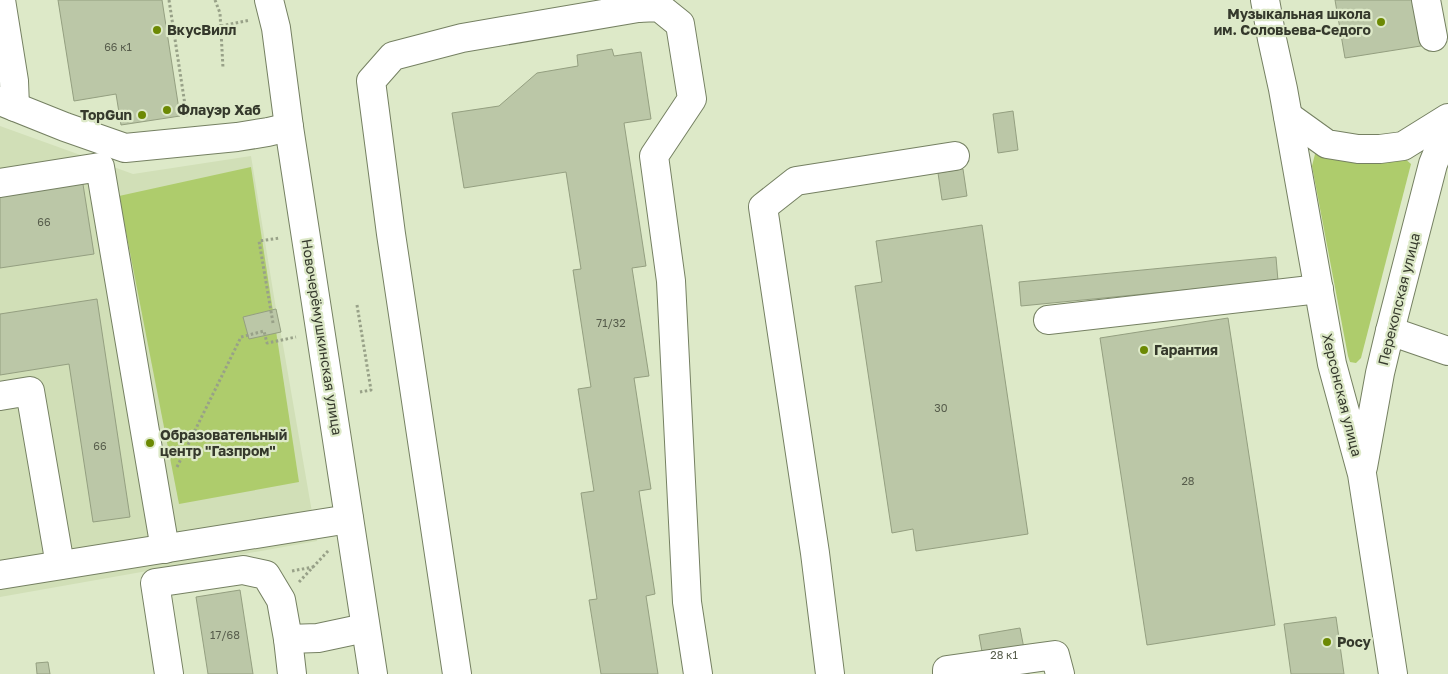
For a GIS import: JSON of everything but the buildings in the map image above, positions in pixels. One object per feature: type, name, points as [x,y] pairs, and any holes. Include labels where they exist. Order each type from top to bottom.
[{"type":"street","points":[[1,0],[14,81],[8,104],[125,148],[237,137],[289,127]]},
{"type":"street","name":"Херсонская улица","points":[[1265,0],[1288,116],[1332,364],[1362,474],[1393,674]]},
{"type":"street","points":[[1426,0],[1433,37]]},
{"type":"street","points":[[457,674],[393,244],[371,81],[393,56],[462,38],[638,4],[659,7],[680,24],[692,99],[654,156],[671,281],[687,602],[698,674]]},
{"type":"street","name":"Новочерёмушкинская улица","points":[[260,10],[276,28],[289,127],[373,674]]},
{"type":"street","points":[[1288,116],[1327,144],[1358,149],[1403,146],[1448,118]]},
{"type":"street","name":"Перекопская улица","points":[[1362,474],[1380,373],[1390,331],[1433,164],[1448,127]]},
{"type":"street","points":[[830,674],[815,553],[763,207],[796,180],[955,156]]},
{"type":"street","points":[[0,183],[100,167],[165,548]]},
{"type":"street","points":[[1048,320],[1318,289]]},
{"type":"street","points":[[1390,331],[1448,351]]},
{"type":"street","points":[[0,396],[30,391],[60,565]]},
{"type":"street","points":[[0,575],[349,519]]},
{"type":"street","points":[[169,674],[156,583],[243,570],[266,574],[281,600],[292,674]]},
{"type":"street","points":[[288,639],[318,638],[365,628]]},
{"type":"street","points":[[947,674],[947,670],[1054,655],[1060,674]]},
{"type":"path","points":[[169,0],[187,115]]},
{"type":"path","points":[[215,0],[220,13],[223,68]]},
{"type":"path","points":[[221,26],[260,10]]},
{"type":"path","points":[[273,323],[260,241],[285,237]]},
{"type":"path","points":[[357,305],[371,390],[360,392]]},
{"type":"path","points":[[175,470],[241,337],[264,331],[266,343],[300,336]]},
{"type":"path","points":[[281,600],[332,546]]},
{"type":"shaded area","name":"Образовательный центр \"Газпром\"","points":[[0,126],[133,174],[251,156],[317,541],[0,597]]},
{"type":"green space","points":[[1315,154],[1404,158],[1411,164],[1361,358],[1356,363],[1350,362],[1348,356],[1312,166]]},
{"type":"green space","points":[[251,167],[299,482],[179,504],[119,196]]},
{"type":"place","name":"Музыкальная школа им. Соловьева-Седого","points":[[1381,22]]},
{"type":"place","name":"ВкусВилл","points":[[157,30]]},
{"type":"place","name":"Флауэр Хаб","points":[[167,110]]},
{"type":"place","name":"TopGun","points":[[142,115]]},
{"type":"place","name":"Гарантия","points":[[1144,350]]},
{"type":"place","name":"Образовательный центр \"Газпром\"","points":[[150,443]]},
{"type":"place","name":"Росу","points":[[1327,642]]}]
